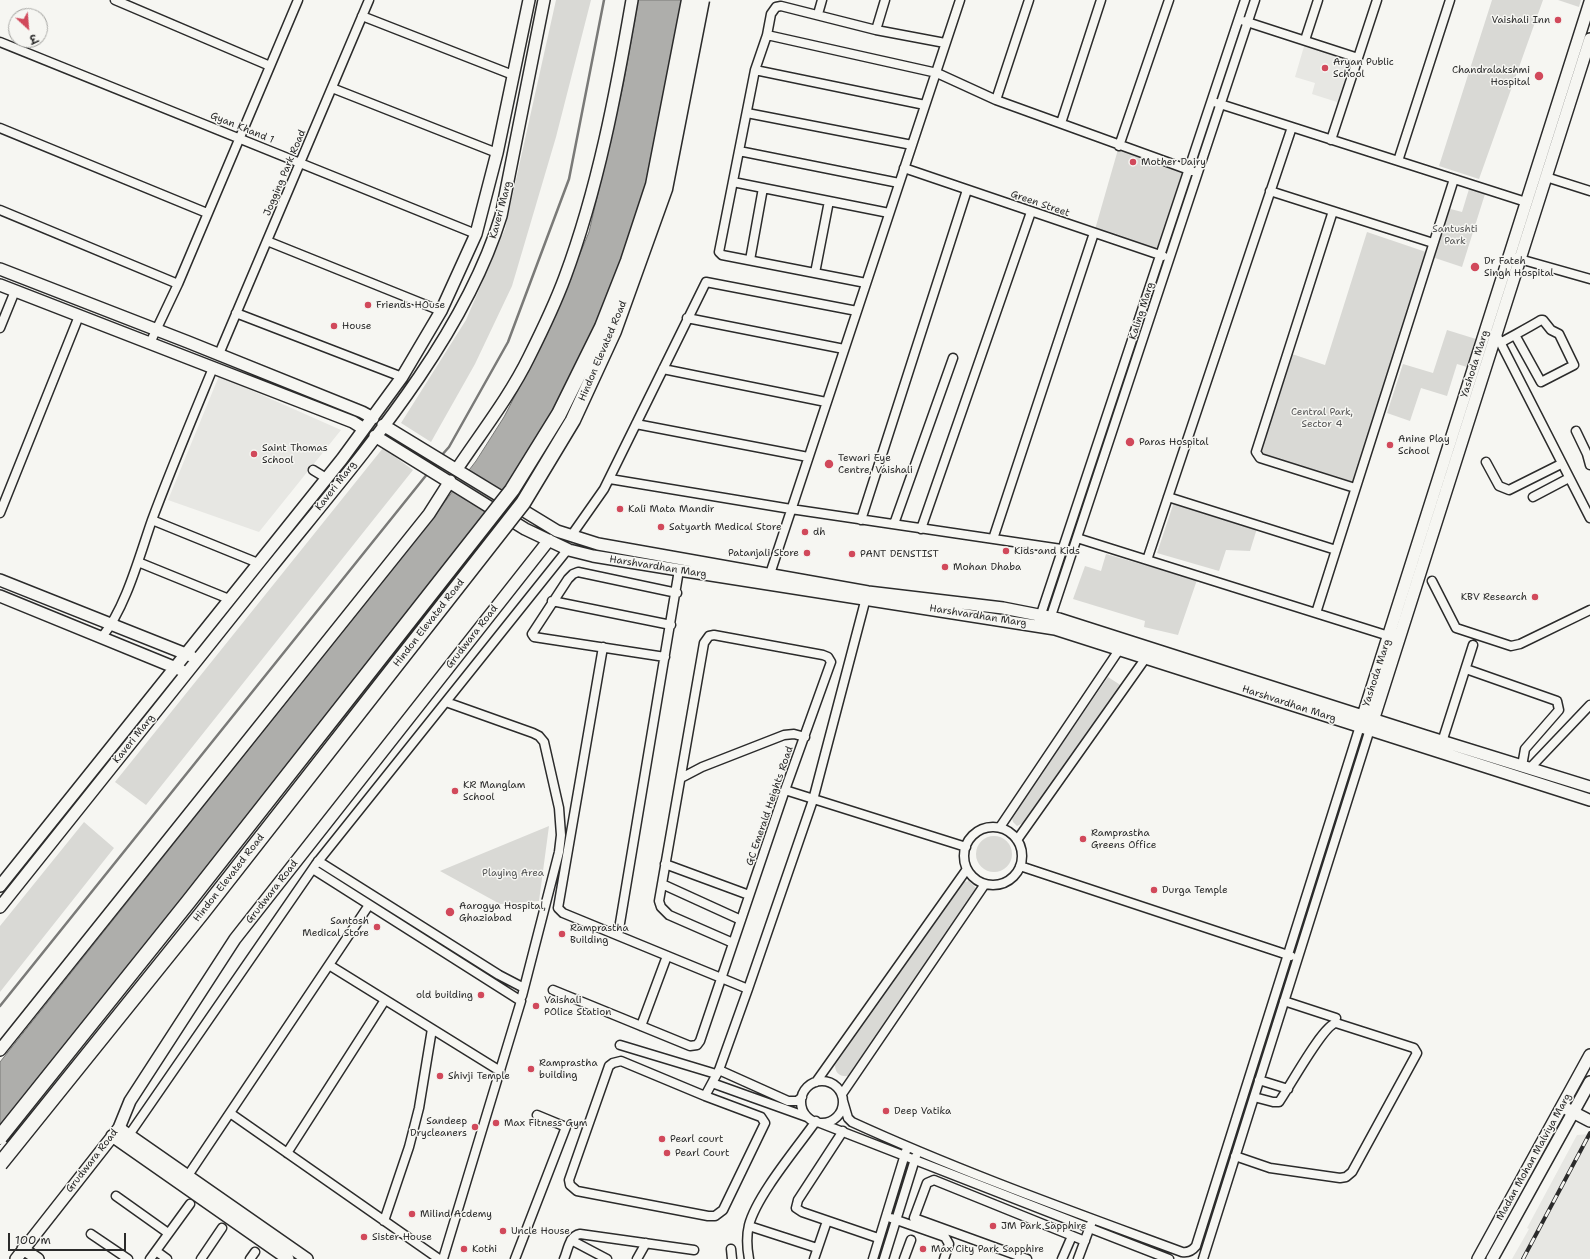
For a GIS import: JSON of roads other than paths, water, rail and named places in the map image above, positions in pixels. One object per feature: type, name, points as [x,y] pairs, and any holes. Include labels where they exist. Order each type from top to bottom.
[{"type":"highway","name":"Hindon Elevated Road","points":[[0,1137],[189,901],[512,490],[559,414],[602,327],[628,261],[653,185],[689,0]]},
{"type":"highway","name":"Hindon Elevated Road","points":[[0,1164],[202,913],[518,509],[573,420],[614,331],[665,189],[702,0]]},
{"type":"street","points":[[115,0],[270,66]]},
{"type":"street","points":[[150,343],[178,284],[298,0]]},
{"type":"street","name":"Jogging Park Road","points":[[219,354],[369,0]]},
{"type":"street","name":"Kaveri Marg","points":[[0,886],[326,478],[373,418],[402,377],[441,311],[476,234],[497,153],[528,0]]},
{"type":"street","name":"Kaveri Marg","points":[[0,907],[4,893],[187,672],[375,436],[415,383],[454,320],[494,240],[508,188],[544,0]]},
{"type":"street","points":[[456,468],[496,412],[528,358],[565,278],[601,155],[632,0]]},
{"type":"street","points":[[818,14],[822,0]]},
{"type":"street","points":[[876,30],[885,0]]},
{"type":"street","points":[[770,574],[960,0]]},
{"type":"street","points":[[996,100],[1029,0]]},
{"type":"street","points":[[1061,123],[1101,0]]},
{"type":"street","points":[[1119,146],[1169,0]]},
{"type":"street","name":"Kaling Marg","points":[[1044,621],[1062,550],[1244,0]]},
{"type":"street","name":"Kaling Marg","points":[[1044,621],[1073,551],[1255,0]]},
{"type":"street","points":[[1304,40],[1318,0]]},
{"type":"street","points":[[1331,140],[1378,0]]},
{"type":"street","points":[[1398,161],[1450,0]]},
{"type":"street","name":"Yashoda Marg","points":[[1515,257],[1546,177],[1556,127],[1590,2]]},
{"type":"street","points":[[866,283],[722,255],[719,252],[755,70],[767,35],[771,14],[775,4],[876,30],[945,43]]},
{"type":"street","points":[[362,16],[513,75]]},
{"type":"street","points":[[1238,19],[1358,58]]},
{"type":"street","points":[[767,35],[937,73],[996,100],[1061,123],[1119,146],[1198,173]]},
{"type":"street","name":"Yashoda Marg","points":[[1366,723],[1494,336],[1515,257],[1526,202],[1590,39]]},
{"type":"street","name":"Gyan Khand 1","points":[[0,42],[476,234]]},
{"type":"street","points":[[755,70],[925,105]]},
{"type":"street","points":[[332,88],[497,153]]},
{"type":"street","points":[[1211,101],[1526,202]]},
{"type":"street","points":[[747,113],[912,145]]},
{"type":"street","points":[[1147,560],[1292,127]]},
{"type":"street","points":[[0,128],[207,213]]},
{"type":"street","points":[[739,152],[899,183]]},
{"type":"street","name":"Green Street","points":[[904,168],[1170,259]]},
{"type":"street","points":[[1546,177],[1590,191]]},
{"type":"street","points":[[1316,613],[1454,179]]},
{"type":"street","points":[[733,182],[889,213]]},
{"type":"street","points":[[750,260],[763,188]]},
{"type":"street","points":[[861,520],[967,190]]},
{"type":"street","points":[[1270,191],[1434,243]]},
{"type":"street","points":[[815,273],[829,201]]},
{"type":"street","points":[[0,210],[178,284]]},
{"type":"street","points":[[1333,211],[1256,452],[1260,458],[1355,488]]},
{"type":"street","points":[[921,528],[1031,212]]},
{"type":"street","points":[[993,539],[1094,233]]},
{"type":"street","points":[[267,241],[441,311]]},
{"type":"street","points":[[1515,257],[1590,279]]},
{"type":"street","points":[[0,269],[219,354],[362,412],[373,418]]},
{"type":"street","points":[[570,536],[598,499],[610,479],[703,284],[709,281],[857,311]]},
{"type":"street","points":[[0,285],[353,422],[364,429]]},
{"type":"street","points":[[0,328],[15,291]]},
{"type":"street","points":[[236,313],[402,377]]},
{"type":"street","points":[[0,513],[79,316]]},
{"type":"street","points":[[687,318],[844,349]]},
{"type":"street","points":[[1515,335],[1541,382],[1574,365],[1559,334],[1551,330],[1543,320],[1515,335],[1494,336],[1590,518]]},
{"type":"street","points":[[894,524],[952,358]]},
{"type":"street","points":[[102,637],[112,624],[138,562],[152,520],[213,368]]},
{"type":"street","points":[[663,369],[826,402]]},
{"type":"street","points":[[636,424],[808,457]]},
{"type":"street","name":"Harshvardhan Marg","points":[[383,425],[456,468],[532,516],[570,536],[598,544],[770,574],[867,596]]},
{"type":"street","points":[[1576,431],[1587,454],[1590,465]]},
{"type":"street","name":"Harshvardhan Marg","points":[[375,436],[423,464],[525,529],[568,549],[593,556],[679,570],[867,596],[1003,608],[1044,621],[1145,659],[1366,723],[1442,742],[1590,787]]},
{"type":"street","points":[[1486,462],[1499,486],[1509,490],[1562,464]]},
{"type":"street","points":[[313,470],[326,478]]},
{"type":"street","points":[[1533,497],[1569,478]]},
{"type":"street","points":[[610,479],[861,520],[1073,551]]},
{"type":"street","points":[[0,1050],[429,514],[448,480]]},
{"type":"street","points":[[1168,497],[1336,550]]},
{"type":"street","points":[[1582,503],[1590,498]]},
{"type":"street","points":[[152,520],[258,563]]},
{"type":"street","points":[[1077,538],[1394,637]]},
{"type":"street","name":"Grudwara Road","points":[[16,1259],[115,1132],[130,1101],[235,939],[549,540]]},
{"type":"street","points":[[129,1135],[318,861],[568,549]]},
{"type":"street","points":[[138,562],[229,599]]},
{"type":"street","points":[[618,935],[677,592],[679,570]]},
{"type":"street","points":[[666,657],[534,636],[533,630],[568,579],[572,574],[578,572],[677,592]]},
{"type":"street","points":[[0,580],[198,658]]},
{"type":"street","points":[[1432,581],[1456,628],[1511,646],[1520,644],[1590,610]]},
{"type":"street","points":[[32,609],[38,595]]},
{"type":"street","points":[[0,596],[187,672]]},
{"type":"street","points":[[705,1096],[717,1072],[748,989],[813,800],[867,596]]},
{"type":"street","points":[[552,602],[671,625]]},
{"type":"street","name":"Harshvardhan Marg","points":[[1044,621],[1126,640],[1153,648],[1590,800]]},
{"type":"street","points":[[733,943],[664,911],[659,901],[704,643],[709,636],[828,657],[831,662],[830,667],[805,737]]},
{"type":"street","points":[[1000,827],[1126,640]]},
{"type":"street","points":[[1442,742],[1473,645]]},
{"type":"street","points":[[603,647],[558,904],[560,911],[748,989]]},
{"type":"street","points":[[1017,840],[1153,648]]},
{"type":"street","points":[[1466,670],[1559,704],[1559,710],[1525,749],[1526,767]]},
{"type":"street","points":[[318,861],[499,975],[523,992],[559,852],[561,835],[559,808],[545,748],[539,736],[533,733],[446,702]]},
{"type":"street","points":[[1526,767],[1590,705]]},
{"type":"street","points":[[712,1083],[843,1131],[906,1151],[918,1151],[1092,1219],[1188,1252],[1196,1246],[1288,954],[1366,723]]},
{"type":"street","points":[[1203,1259],[1298,958],[1366,723]]},
{"type":"street","name":"GC Emerald Heights Road","points":[[553,990],[690,1046],[697,1044],[700,1041],[785,790],[805,737],[794,734],[784,735],[702,767],[681,778]]},
{"type":"street","points":[[785,790],[966,847]]},
{"type":"street","points":[[991,827],[1000,827],[1010,832],[1017,840],[1021,850],[1022,859],[1020,866],[1013,876],[1006,882],[992,885],[985,884],[978,881],[967,869],[964,856],[966,847],[968,841],[977,832],[991,827]]},
{"type":"street","points":[[665,864],[749,895]]},
{"type":"street","points":[[1020,866],[1298,958]]},
{"type":"street","points":[[313,869],[521,1001],[443,1259]]},
{"type":"street","points":[[816,1082],[967,869]]},
{"type":"street","points":[[662,884],[741,920]]},
{"type":"street","points":[[749,1259],[747,1242],[749,1226],[753,1214],[764,1196],[818,1122],[832,1120],[841,1111],[843,1097],[985,884]]},
{"type":"street","points":[[185,1179],[369,905]]},
{"type":"street","points":[[641,1026],[667,956]]},
{"type":"street","points":[[329,965],[500,1071]]},
{"type":"street","points":[[287,1153],[385,1000]]},
{"type":"street","points":[[1284,1001],[1336,1018]]},
{"type":"street","points":[[1235,1156],[1280,1170],[1340,1178],[1346,1177],[1352,1172],[1417,1053],[1414,1048],[1336,1023],[1332,1024],[1322,1035],[1279,1102],[1276,1103],[1254,1097]]},
{"type":"street","points":[[384,1221],[409,1147],[419,1108],[432,1029]]},
{"type":"street","points":[[620,1044],[717,1072],[788,1101],[797,1101],[802,1097]]},
{"type":"street","name":"Madan Mohan Malviya Marg","points":[[1478,1259],[1590,1056]]},
{"type":"street","points":[[621,1061],[705,1096],[761,1118],[765,1124],[720,1214],[708,1216],[584,1193],[577,1191],[570,1185],[569,1180],[610,1066],[613,1063],[621,1061]]},
{"type":"street","points":[[1259,1080],[1288,1088]]},
{"type":"street","points":[[808,1117],[801,1103],[804,1091],[811,1084],[816,1082],[822,1081],[833,1084],[843,1097],[848,1118],[852,1122],[906,1151],[915,1160],[1169,1259]]},
{"type":"street","name":"Madan Mohan Malviya Marg","points":[[1492,1259],[1590,1082]]},
{"type":"street","points":[[1562,1106],[1590,1121]]},
{"type":"street","points":[[230,1113],[439,1259]]},
{"type":"street","points":[[514,1259],[566,1127],[537,1115]]},
{"type":"street","points":[[843,1131],[796,1204],[798,1210],[878,1238]]},
{"type":"street","points":[[115,1132],[129,1135],[288,1259]]},
{"type":"street","points":[[115,1132],[307,1259]]},
{"type":"street","points":[[873,1259],[878,1238],[906,1151]]},
{"type":"street","points":[[884,1259],[918,1151]]},
{"type":"street","points":[[1221,1166],[1231,1169]]},
{"type":"street","points":[[1027,1259],[914,1218],[927,1182],[934,1180],[1085,1241]]},
{"type":"street","points":[[116,1196],[168,1233]]},
{"type":"street","points":[[150,1259],[190,1204]]},
{"type":"street","points":[[885,1216],[945,1237],[948,1244],[944,1259]]},
{"type":"street","points":[[1078,1259],[1092,1219]]},
{"type":"street","points":[[814,1259],[827,1221]]},
{"type":"street","points":[[749,1226],[817,1248]]},
{"type":"street","points":[[201,1259],[222,1228]]},
{"type":"street","points":[[91,1234],[128,1259]]},
{"type":"street","points":[[564,1259],[573,1236],[580,1234],[694,1250]]},
{"type":"street","points":[[1062,1259],[1072,1236]]},
{"type":"street","points":[[571,1240],[607,1259]]},
{"type":"street","points":[[904,1259],[911,1240]]},
{"type":"street","points":[[637,1259],[646,1243]]},
{"type":"street","points":[[23,1249],[38,1259]]},
{"type":"street","points":[[731,1249],[732,1259]]},
{"type":"street","points":[[156,1251],[167,1259]]},
{"type":"waterway","points":[[441,456],[449,447],[508,342],[569,179],[604,0]]},
{"type":"waterway","points":[[0,1006],[428,473]]},
{"type":"railway","points":[[1523,1259],[1590,1133]]},
{"type":"place","name":"Vaishali Inn","points":[[1558,20]]},
{"type":"place","name":"Aryan Public School","points":[[1325,68]]},
{"type":"place","name":"Chandralakshmi Hospital","points":[[1539,76]]},
{"type":"place","name":"Mother Dairy","points":[[1133,162]]},
{"type":"place","name":"Dr Fateh Singh Hospital","points":[[1475,267]]},
{"type":"place","name":"Friends HOuse","points":[[368,305]]},
{"type":"place","name":"House","points":[[334,326]]},
{"type":"place","name":"Paras Hospital","points":[[1130,442]]},
{"type":"place","name":"Anine Play School","points":[[1390,445]]},
{"type":"place","name":"Saint Thomas School","points":[[254,454]]},
{"type":"place","name":"Tewari Eye Centre, Vaishali","points":[[829,464]]},
{"type":"place","name":"Kali Mata Mandir","points":[[620,509]]},
{"type":"place","name":"Satyarth Medical Store","points":[[661,527]]},
{"type":"place","name":"dh","points":[[805,532]]},
{"type":"place","name":"Kids and Kids","points":[[1006,551]]},
{"type":"place","name":"Patanjali Store","points":[[807,553]]},
{"type":"place","name":"PANT DENSTIST","points":[[852,554]]},
{"type":"place","name":"Mohan Dhaba","points":[[945,567]]},
{"type":"place","name":"KBV Research","points":[[1535,597]]},
{"type":"place","name":"KR Manglam School","points":[[455,791]]},
{"type":"place","name":"Ramprastha Greens Office","points":[[1083,839]]},
{"type":"place","name":"Durga Temple","points":[[1154,890]]},
{"type":"place","name":"Aarogya Hospital, Ghaziabad","points":[[450,912]]},
{"type":"place","name":"Santosh Medical Store","points":[[377,927]]},
{"type":"place","name":"Ramprastha Building","points":[[562,934]]},
{"type":"place","name":"old building","points":[[481,995]]},
{"type":"place","name":"Vaishali POlice Station","points":[[536,1006]]},
{"type":"place","name":"Ramprastha building","points":[[531,1069]]},
{"type":"place","name":"Shivji Temple","points":[[440,1076]]},
{"type":"place","name":"Deep Vatika","points":[[886,1111]]},
{"type":"place","name":"Max Fitness Gym","points":[[496,1123]]},
{"type":"place","name":"Sandeep Drycleaners","points":[[475,1127]]},
{"type":"place","name":"Pearl court","points":[[662,1139]]},
{"type":"place","name":"Pearl Court","points":[[667,1153]]},
{"type":"place","name":"Milind Acdemy","points":[[412,1214]]},
{"type":"place","name":"JM Park Sapphire","points":[[993,1226]]},
{"type":"place","name":"Uncle House","points":[[503,1231]]},
{"type":"place","name":"Sister House","points":[[364,1237]]},
{"type":"place","name":"Kothi","points":[[464,1249]]},
{"type":"place","name":"Max City Park Sapphire","points":[[923,1249]]},
{"type":"park label","name":"Santushti Park","points":[[1455,234]]},
{"type":"park label","name":"Central Park, Sector 4","points":[[1322,418]]},
{"type":"park label","name":"Playing Area","points":[[513,873]]}]
